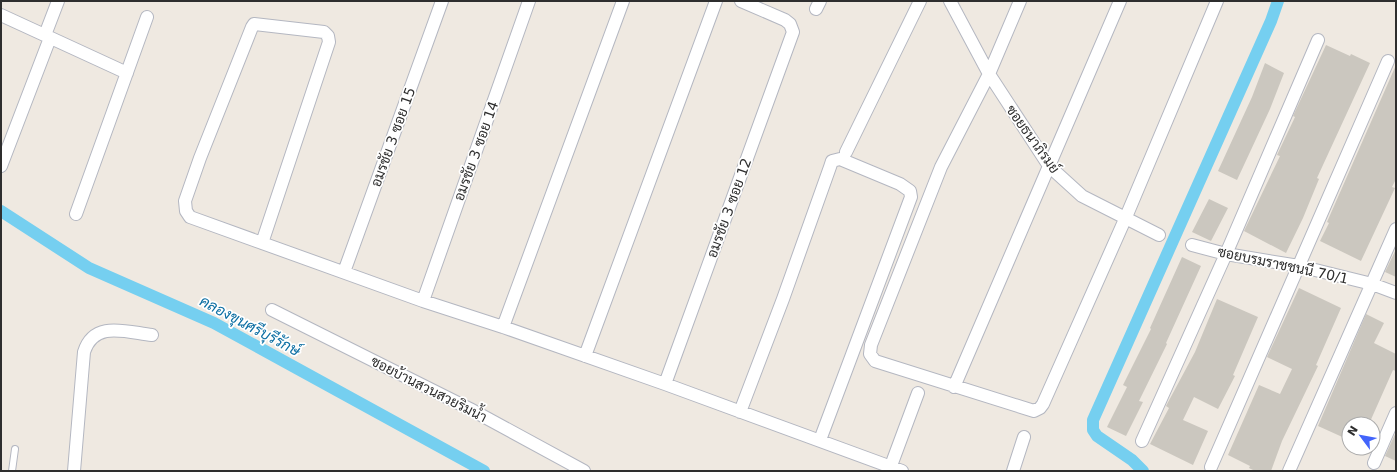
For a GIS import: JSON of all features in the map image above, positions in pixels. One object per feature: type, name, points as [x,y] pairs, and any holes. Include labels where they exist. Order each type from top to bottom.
[{"type":"street","points":[[1,166],[58,1]]},
{"type":"street","name":"อมรชัย 3 ซอย 15","points":[[344,272],[442,1]]},
{"type":"street","name":"อมรชัย 3 ซอย 14","points":[[423,301],[529,1]]},
{"type":"street","points":[[503,327],[623,1]]},
{"type":"street","points":[[585,356],[716,1]]},
{"type":"street","name":"อมรชัย 3 ซอย 12","points":[[665,384],[793,32],[790,24],[785,20],[741,1]]},
{"type":"street","points":[[846,152],[920,1]]},
{"type":"street","name":"ซอยธนาภิรมย์","points":[[950,1],[988,74],[1049,166],[1082,196],[1126,217],[1159,236]]},
{"type":"street","points":[[1020,1],[988,74],[941,167],[870,350],[871,358],[875,361],[1034,411],[1040,408],[1126,217],[1217,1]]},
{"type":"street","points":[[954,387],[1120,1]]},
{"type":"street","points":[[1,15],[127,73]]},
{"type":"street","points":[[76,214],[147,17]]},
{"type":"street","points":[[262,243],[330,42],[328,36],[324,32],[254,24],[200,158],[185,201],[186,211],[190,217],[262,243],[344,272],[423,301],[503,327],[665,384],[820,440],[890,469],[902,471]]},
{"type":"street","points":[[1142,441],[1226,254],[1318,40]]},
{"type":"street","points":[[1211,467],[1388,61]]},
{"type":"street","points":[[740,412],[783,299],[832,161],[840,159],[900,184],[910,191],[911,197],[820,440]]},
{"type":"street","points":[[1289,471],[1396,229]]},
{"type":"street","name":"ซอยบรมราชชนนี 70/1","points":[[1192,245],[1226,254],[1299,266],[1372,284],[1396,293]]},
{"type":"street","name":"ซอยบ้านสวนสวยริมน้ำ","points":[[272,310],[470,409],[584,471]]},
{"type":"street","points":[[74,471],[84,352],[87,341],[99,332],[109,330],[152,335]]},
{"type":"street","points":[[890,469],[918,392]]},
{"type":"street","points":[[1374,463],[1396,413]]},
{"type":"street","points":[[1013,471],[1024,437]]},
{"type":"lane","points":[[12,471],[15,449]]},
{"type":"building","points":[[1326,45],[1370,63],[1317,178],[1319,179],[1303,218],[1286,253],[1244,231],[1280,156],[1277,155],[1295,117],[1293,116]]},
{"type":"building","points":[[1265,63],[1284,73],[1270,109],[1237,180],[1218,171],[1252,97]]},
{"type":"building","points":[[1396,65],[1396,179],[1392,187],[1395,188],[1361,261],[1320,241]]},
{"type":"building","points":[[1209,199],[1228,208],[1211,241],[1192,232]]},
{"type":"building","points":[[1396,249],[1396,277],[1385,272]]},
{"type":"building","points":[[1182,257],[1201,266],[1166,343],[1167,344],[1139,401],[1143,402],[1126,436],[1107,427],[1127,387],[1123,385],[1151,329],[1150,328]]},
{"type":"building","points":[[1299,288],[1341,308],[1316,365],[1318,366],[1282,441],[1271,471],[1255,471],[1249,468],[1250,466],[1228,455],[1259,385],[1280,394],[1292,369],[1267,357]]},
{"type":"building","points":[[1217,299],[1258,317],[1233,375],[1235,376],[1218,409],[1194,397],[1183,420],[1208,431],[1193,465],[1150,444],[1169,408],[1166,406],[1195,352]]},
{"type":"building","points":[[1366,314],[1384,323],[1374,343],[1396,354],[1396,371],[1393,370],[1373,416],[1341,416],[1341,436],[1318,426]]},
{"type":"building","points":[[1396,432],[1396,461],[1385,456]]},
{"type":"waterway","points":[[1143,471],[1132,460],[1097,436],[1093,430],[1093,420],[1271,21],[1278,1]]},
{"type":"waterway","name":"คลองขุนศรีบุรีรักษ์","points":[[1,211],[89,268],[214,323],[484,471]]}]
